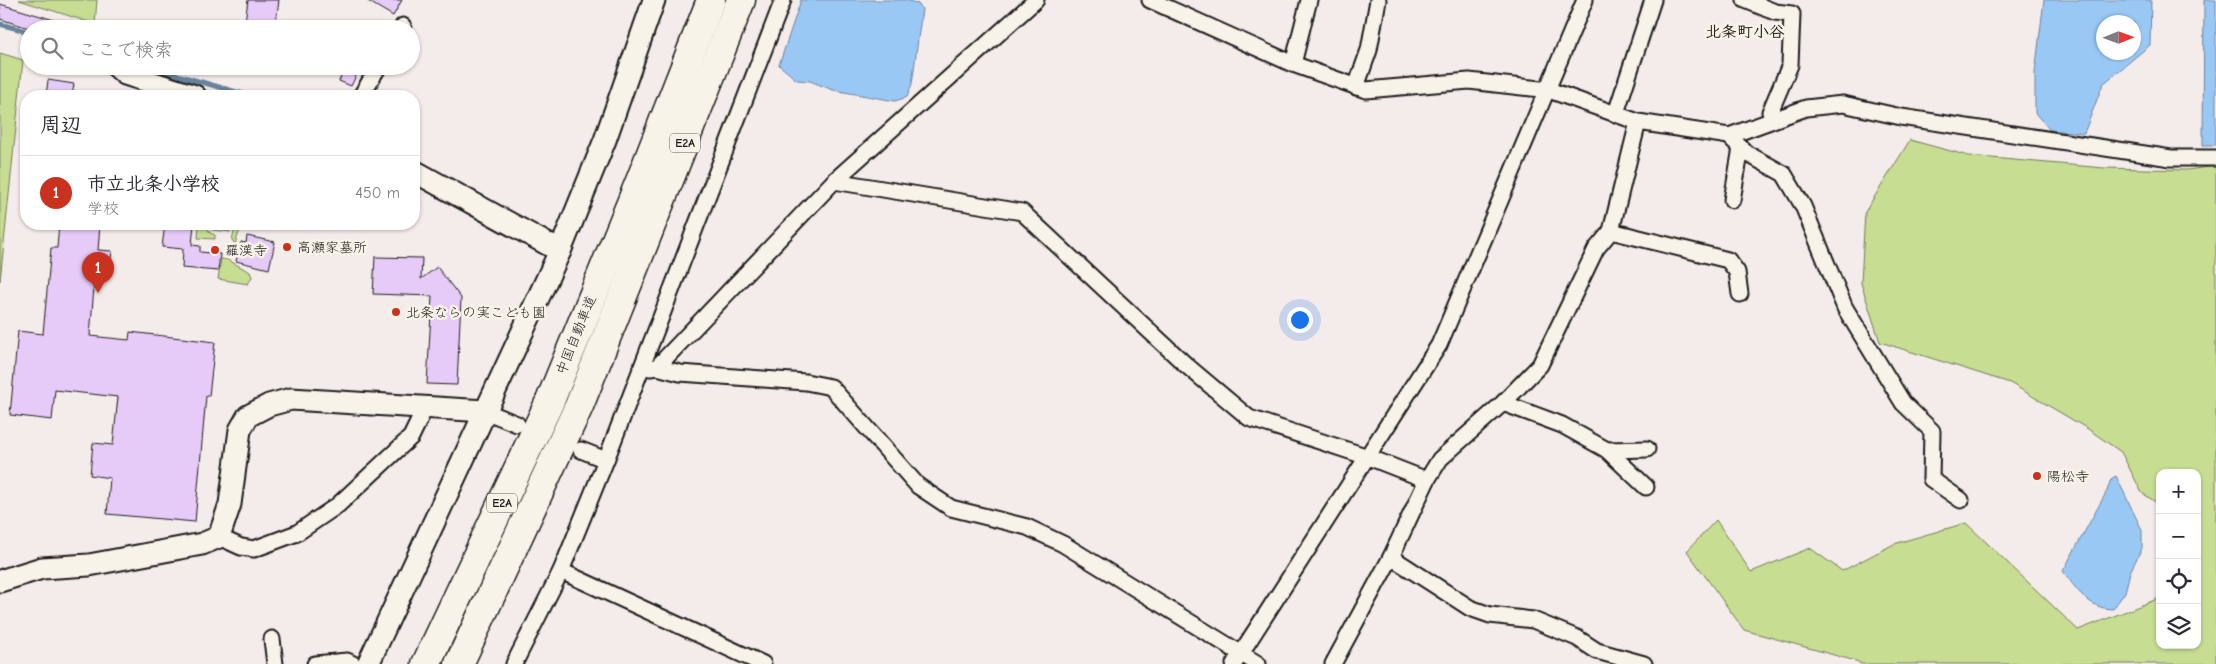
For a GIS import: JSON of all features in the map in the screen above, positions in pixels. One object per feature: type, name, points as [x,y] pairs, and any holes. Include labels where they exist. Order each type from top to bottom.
[{"type":"highway","name":"中国自動車道","points":[[426,664],[546,410],[640,181],[711,0]]},
{"type":"highway","name":"E2A","points":[[459,664],[579,406],[741,0]]},
{"type":"street","points":[[368,664],[560,251],[605,140],[654,0]]},
{"type":"street","points":[[514,664],[561,571],[606,460],[783,0]]},
{"type":"street","points":[[657,367],[834,181],[1036,0]]},
{"type":"street","points":[[1150,0],[1293,64],[1366,90],[1469,81],[1548,90],[1638,122],[1730,136],[1806,108],[1843,104],[1901,117],[2171,158],[2216,158]]},
{"type":"street","points":[[1293,64],[1309,0]]},
{"type":"street","points":[[1356,87],[1369,50],[1378,0]]},
{"type":"street","points":[[1237,659],[1368,458],[1438,345],[1585,0]]},
{"type":"street","points":[[1616,113],[1653,0]]},
{"type":"street","points":[[1745,0],[1775,12],[1792,14],[1790,65],[1770,112],[1772,119]]},
{"type":"street","points":[[128,75],[176,90]]},
{"type":"street","points":[[365,90],[374,75]]},
{"type":"street","points":[[1333,664],[1392,557],[1426,480],[1440,459],[1503,403],[1540,365],[1596,249],[1611,231],[1638,122]]},
{"type":"street","points":[[1730,136],[1746,154],[1784,174],[1804,206],[1846,308],[1903,403],[1932,431],[1931,479],[1961,500]]},
{"type":"street","points":[[1732,200],[1741,148]]},
{"type":"street","points":[[420,174],[560,251]]},
{"type":"street","points":[[834,181],[1022,212],[1186,365],[1249,418],[1368,458],[1426,480]]},
{"type":"street","points":[[1611,231],[1728,260],[1736,272],[1740,294]]},
{"type":"street","points":[[641,369],[657,367],[680,373],[806,382],[831,387],[918,486],[951,508],[1027,527],[1063,544],[1237,659],[1258,664]]},
{"type":"street","points":[[219,538],[230,504],[240,430],[248,416],[268,405],[291,400],[485,411],[517,424]]},
{"type":"street","points":[[1503,403],[1562,425],[1607,450],[1646,487]]},
{"type":"street","points":[[0,581],[42,568],[89,565],[202,544],[219,538],[241,548],[254,549],[297,533],[338,505],[411,438],[425,408]]},
{"type":"street","points":[[1607,450],[1647,449]]},
{"type":"street","points":[[581,450],[606,460]]},
{"type":"street","points":[[1392,557],[1470,608],[1490,615],[1533,620],[1577,638],[1597,651],[1644,664]]},
{"type":"street","points":[[561,571],[762,664]]},
{"type":"street","points":[[272,640],[274,664]]},
{"type":"street","points":[[315,664],[347,661],[354,664]]},
{"type":"green space","points":[[19,0],[97,0],[95,20],[82,20]]},
{"type":"green space","points":[[0,53],[20,59],[21,75],[0,281]]},
{"type":"green space","points":[[1910,140],[1969,156],[2104,168],[2187,170],[2216,166],[2216,664],[1860,664],[1859,662],[1744,630],[1687,551],[1716,520],[1751,572],[1810,548],[1842,571],[1894,544],[1966,523],[2078,630],[2156,600],[2156,649],[2201,649],[2201,469],[2156,469],[2156,502],[2142,493],[2121,452],[2088,429],[2010,383],[1880,342],[1861,283],[1865,212]]},
{"type":"green space","points":[[199,230],[208,230],[215,235],[215,239],[198,238]]},
{"type":"green space","points":[[212,230],[230,230],[230,232]]},
{"type":"green space","points":[[234,230],[240,230],[235,244],[232,240]]},
{"type":"green space","points":[[221,259],[226,259],[250,272],[252,277],[248,284],[218,279]]},
{"type":"water","points":[[801,0],[906,0],[918,4],[922,9],[912,84],[907,97],[895,101],[833,90],[810,81],[797,80],[779,65]]},
{"type":"water","points":[[2044,0],[2151,0],[2150,45],[2141,52],[2141,15],[2096,15],[2096,60],[2132,60],[2103,84],[2084,133],[2050,130],[2035,113],[2035,73]]},
{"type":"water","points":[[2204,0],[2216,0],[2216,145],[2203,145]]},
{"type":"water","points":[[2116,476],[2142,530],[2142,548],[2130,572],[2125,592],[2113,609],[2097,606],[2090,602],[2078,591],[2063,571],[2107,491],[2111,479]]},
{"type":"building","points":[[248,0],[279,0],[276,20],[245,20]]},
{"type":"building","points":[[366,0],[402,0],[393,16]]},
{"type":"building","points":[[0,4],[54,20],[20,20],[20,25],[0,19]]},
{"type":"building","points":[[342,75],[356,75],[351,86],[339,81]]},
{"type":"building","points":[[48,80],[74,84],[73,90],[47,90]]},
{"type":"building","points":[[58,230],[100,230],[98,250],[112,251],[109,277],[95,275],[90,336],[129,340],[130,332],[215,342],[209,396],[206,396],[195,522],[107,514],[110,478],[90,475],[93,443],[113,445],[118,397],[55,390],[52,420],[10,415],[18,331],[43,334],[51,248],[57,248]]},
{"type":"building","points":[[164,230],[193,230],[192,245],[200,246],[200,252],[220,254],[218,271],[182,268],[183,249],[162,247]]},
{"type":"building","points":[[247,236],[275,242],[269,269],[236,261],[241,242],[246,243]]},
{"type":"building","points":[[375,257],[422,258],[421,279],[437,267],[461,298],[457,385],[427,384],[432,296],[373,294]]},
{"type":"waterway","points":[[0,24],[20,30]]},
{"type":"waterway","points":[[177,75],[229,90]]},
{"type":"place","name":"高瀬家墓所","points":[[287,247]]},
{"type":"place","name":"羅漢寺","points":[[215,250]]},
{"type":"place","name":"市立北条小学校","points":[[98,293]]},
{"type":"place","name":"北条ならの実こども園","points":[[396,312]]},
{"type":"place","name":"陽松寺","points":[[2037,476]]},
{"type":"district","name":"北条町小谷","points":[[1745,32]]}]
